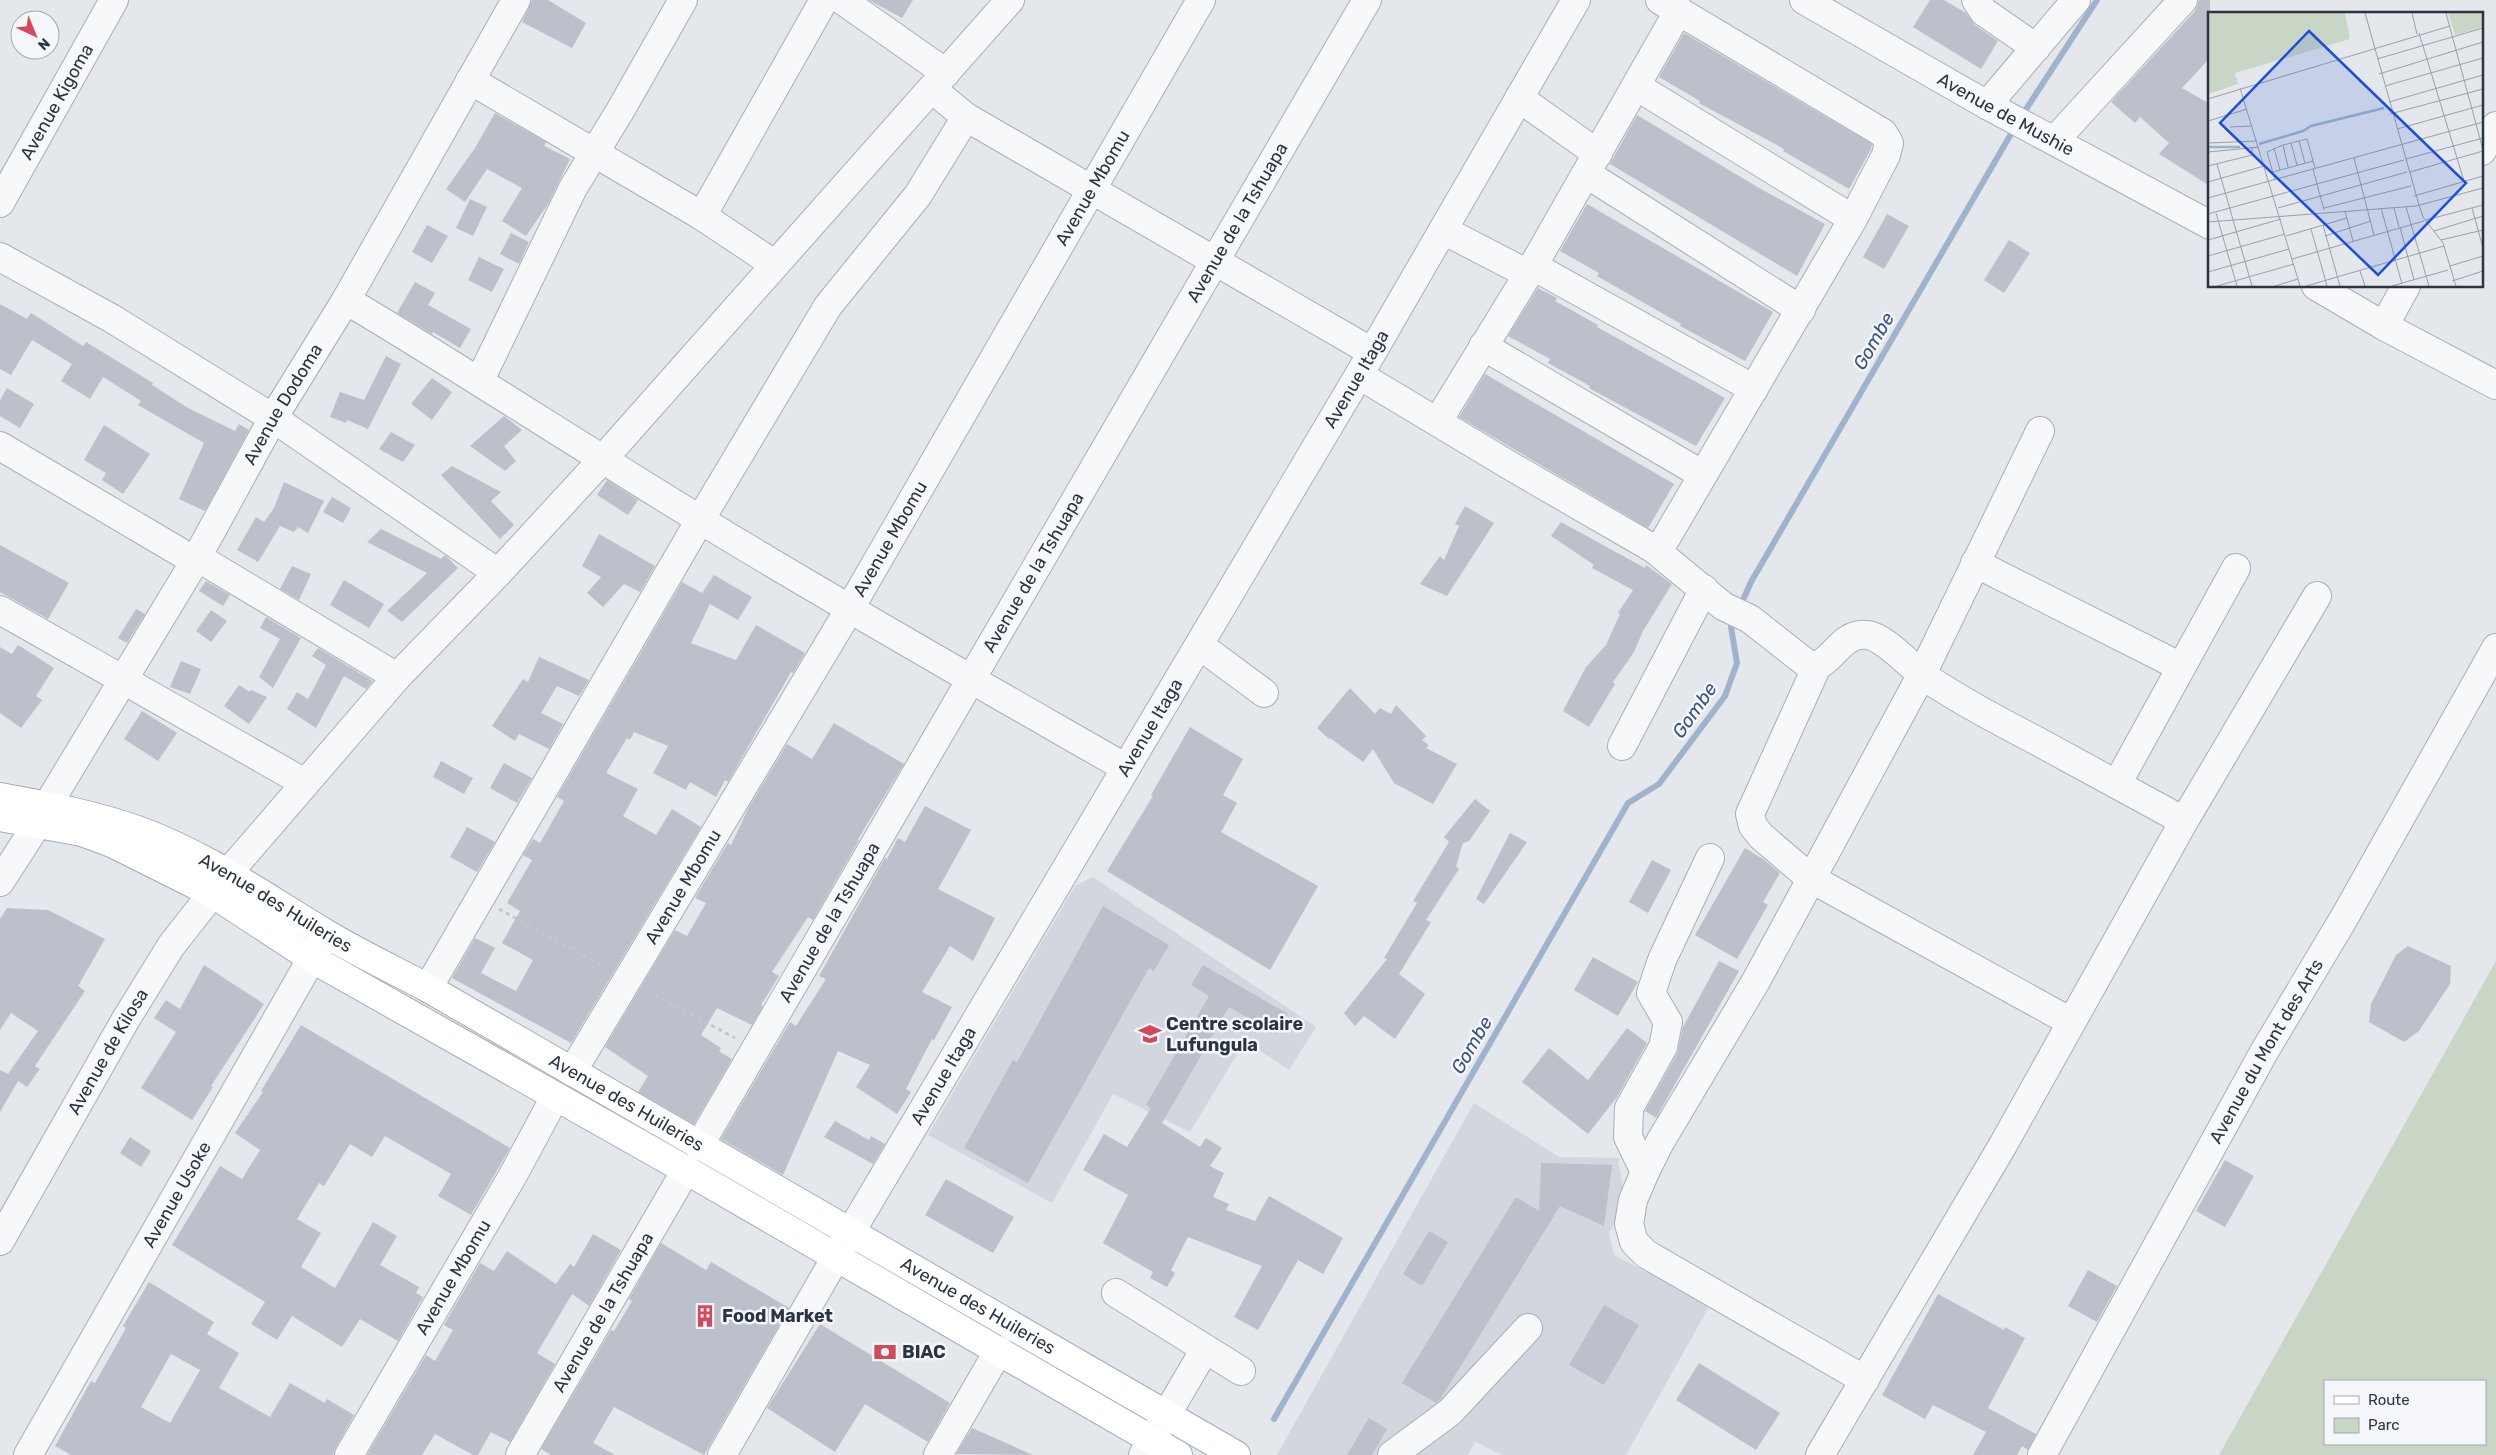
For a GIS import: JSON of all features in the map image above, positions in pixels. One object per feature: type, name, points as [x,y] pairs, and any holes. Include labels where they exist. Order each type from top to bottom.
[{"type":"main road","name":"Avenue des Huileries","points":[[0,798],[114,844],[212,893],[311,958],[999,1350],[1148,1448],[1178,1455]]},
{"type":"main road","name":"Avenue des Huileries","points":[[0,818],[77,811],[121,824],[178,847],[229,872],[326,934],[428,988],[1236,1455]]},
{"type":"street","name":"Avenue Kigoma","points":[[0,204],[114,0]]},
{"type":"street","name":"Avenue Dodoma","points":[[0,882],[43,815],[196,559],[273,418],[346,300],[516,0]]},
{"type":"street","points":[[480,380],[573,188],[596,153],[682,0]]},
{"type":"street","points":[[702,216],[824,0]]},
{"type":"street","points":[[842,0],[940,81],[966,117],[1215,262],[1366,364],[1438,421],[1514,468],[1654,549],[1714,598],[1750,619],[1810,666],[1817,666]]},
{"type":"street","name":"Avenue de Kilosa","points":[[0,1242],[126,1019],[172,946],[229,872],[397,677],[498,573],[603,459],[1010,0]]},
{"type":"street","name":"Avenue Mbomu","points":[[572,1072],[849,610],[1201,0]]},
{"type":"street","name":"Avenue de la Tshuapa","points":[[699,1146],[1367,0]]},
{"type":"street","name":"Avenue Itaga","points":[[722,1455],[850,1233],[1366,364],[1576,0]]},
{"type":"street","name":"Avenue de Mushie","points":[[1804,0],[1996,109],[2208,222]]},
{"type":"street","points":[[1976,0],[1984,12],[2036,48]]},
{"type":"street","points":[[1996,109],[2036,48],[2076,0]]},
{"type":"street","points":[[2050,137],[2183,0]]},
{"type":"street","points":[[1438,421],[1530,270],[1636,86],[1669,5],[1883,132],[1889,143],[1886,155],[1853,219],[1662,544],[1654,549]]},
{"type":"street","points":[[470,80],[702,216],[774,264]]},
{"type":"street","points":[[1636,86],[1853,219]]},
{"type":"street","points":[[1519,98],[1592,164],[1800,310]]},
{"type":"street","points":[[428,988],[700,520],[828,306],[918,195],[966,117]]},
{"type":"street","points":[[2484,147],[2496,126]]},
{"type":"street","points":[[1443,230],[1530,270],[1754,389]]},
{"type":"street","points":[[0,257],[111,318],[273,418],[498,573]]},
{"type":"street","points":[[2319,288],[2384,326],[2496,385]]},
{"type":"street","points":[[2384,326],[2405,288]]},
{"type":"street","points":[[346,300],[480,380],[700,520],[849,610],[1126,768]]},
{"type":"street","points":[[1483,346],[1703,475]]},
{"type":"street","points":[[1865,1380],[1646,1254],[1634,1242],[1629,1224],[1633,1200],[1660,1142],[1756,981],[1922,674],[2040,431]]},
{"type":"street","points":[[0,446],[397,677]]},
{"type":"street","points":[[1975,563],[2181,667]]},
{"type":"street","points":[[2117,784],[2236,568]]},
{"type":"street","points":[[1820,1455],[2003,1145],[2184,821],[2317,596]]},
{"type":"street","points":[[1622,746],[1714,598]]},
{"type":"street","points":[[0,610],[124,678],[305,783]]},
{"type":"street","points":[[2071,1022],[1810,878],[1761,836],[1753,826],[1750,814],[1817,666],[1850,638],[1866,634],[1877,638],[1922,674],[1968,704],[2184,821]]},
{"type":"street","points":[[1199,645],[1264,694]]},
{"type":"street","name":"Avenue du Mont des Arts","points":[[2042,1455],[2264,1052],[2344,918],[2496,648]]},
{"type":"street","points":[[1645,1172],[1628,1137],[1628,1121],[1629,1108],[1663,1048],[1668,1022],[1651,993],[1662,960],[1710,858]]},
{"type":"street","name":"Avenue Usoke","points":[[38,1452],[326,934]]},
{"type":"street","name":"Avenue Mbomu","points":[[349,1455],[512,1177],[556,1097]]},
{"type":"street","name":"Avenue de la Tshuapa","points":[[520,1455],[686,1170]]},
{"type":"street","points":[[1116,1293],[1241,1371]]},
{"type":"street","points":[[1392,1455],[1450,1412],[1528,1328]]},
{"type":"street","points":[[1148,1448],[1205,1349]]},
{"type":"street","points":[[938,1455],[999,1350]]},
{"type":"shaded area","name":"Centre scolaire Lufungula","points":[[1093,877],[1316,1027],[1289,1070],[1245,1041],[1190,1132],[1113,1094],[1052,1203],[928,1135],[1075,886]]},
{"type":"shaded area","points":[[1474,1103],[1559,1157],[1618,1158],[1623,1189],[1620,1214],[1609,1233],[1614,1255],[1710,1305],[1626,1455],[1503,1455],[1475,1442],[1468,1455],[1277,1455]]},
{"type":"green space","points":[[2496,961],[2496,1455],[2219,1455]]},
{"type":"building","points":[[532,0],[548,0],[586,23],[572,48],[522,22]]},
{"type":"building","points":[[869,0],[913,0],[902,18]]},
{"type":"building","points":[[1930,0],[1944,0],[1966,13],[1975,25],[1998,41],[1981,69],[1913,27]]},
{"type":"building","points":[[2199,0],[2210,0],[2210,12],[2208,12],[2208,60],[2182,88],[2208,103],[2208,185],[2159,154],[2169,143],[2140,117],[2135,123],[2111,102],[2195,11]]},
{"type":"building","points":[[1684,33],[1872,144],[1849,189],[1783,151],[1784,149],[1699,103],[1700,101],[1659,77]]},
{"type":"building","points":[[495,113],[546,142],[544,146],[570,159],[548,204],[526,236],[502,221],[522,188],[487,169],[465,202],[446,189],[475,148]]},
{"type":"building","points":[[1637,115],[1759,188],[1825,224],[1797,276],[1610,164]]},
{"type":"building","points":[[470,199],[487,207],[473,236],[456,228]]},
{"type":"building","points":[[1587,204],[1773,312],[1745,361],[1680,326],[1681,324],[1597,276],[1599,273],[1560,251]]},
{"type":"building","points":[[1887,214],[1909,226],[1884,269],[1863,257]]},
{"type":"building","points":[[427,225],[448,236],[432,263],[412,252]]},
{"type":"building","points":[[511,233],[529,242],[519,264],[500,254]]},
{"type":"building","points":[[2009,240],[2030,253],[2004,293],[1984,280]]},
{"type":"building","points":[[479,257],[504,269],[492,292],[468,280]]},
{"type":"building","points":[[415,282],[435,293],[428,305],[471,329],[460,348],[397,313]]},
{"type":"building","points":[[1538,288],[1557,298],[1555,301],[1598,325],[1597,327],[1725,398],[1696,446],[1589,388],[1590,386],[1548,363],[1550,359],[1508,336]]},
{"type":"building","points":[[0,304],[27,319],[31,313],[83,346],[86,342],[153,383],[152,385],[188,408],[235,431],[239,424],[249,430],[205,511],[179,499],[204,443],[138,405],[141,401],[103,377],[90,399],[61,381],[72,364],[32,340],[11,375],[0,369]]},
{"type":"building","points":[[386,356],[401,364],[368,429],[347,420],[346,423],[330,417],[340,392],[364,400]]},
{"type":"building","points":[[1485,374],[1674,484],[1648,528],[1459,417]]},
{"type":"building","points":[[432,378],[452,392],[432,420],[411,404]]},
{"type":"building","points":[[7,388],[34,404],[20,428],[0,416],[0,400]]},
{"type":"building","points":[[504,416],[522,430],[504,446],[516,461],[505,471],[470,446]]},
{"type":"building","points":[[104,425],[150,454],[123,494],[102,480],[106,473],[84,460]]},
{"type":"building","points":[[391,432],[415,445],[403,462],[379,449]]},
{"type":"building","points":[[452,466],[501,492],[491,501],[514,525],[500,539],[441,475]]},
{"type":"building","points":[[607,480],[638,500],[628,515],[597,495]]},
{"type":"building","points":[[284,482],[324,501],[308,533],[298,527],[294,532],[280,526],[258,562],[237,550],[256,517],[264,522],[274,508]]},
{"type":"building","points":[[332,497],[351,508],[343,523],[323,512]]},
{"type":"building","points":[[1465,506],[1494,523],[1447,596],[1420,584],[1440,556],[1444,560],[1459,526],[1455,524]]},
{"type":"building","points":[[1561,522],[1645,568],[1646,565],[1672,584],[1643,631],[1634,652],[1613,682],[1615,684],[1589,727],[1563,711],[1586,667],[1606,645],[1620,614],[1618,613],[1633,590],[1592,568],[1594,565],[1551,536]]},
{"type":"building","points":[[381,529],[441,559],[445,555],[458,568],[402,622],[387,611],[427,573],[367,542]]},
{"type":"building","points":[[599,534],[655,566],[640,592],[624,584],[603,607],[587,593],[601,577],[582,566]]},
{"type":"building","points":[[0,545],[69,583],[48,619],[0,592]]},
{"type":"building","points":[[292,566],[311,574],[299,600],[280,589]]},
{"type":"building","points":[[714,575],[752,597],[738,620],[710,604],[691,643],[736,660],[756,625],[805,653],[793,673],[791,672],[728,782],[725,780],[716,797],[690,782],[686,790],[653,773],[668,746],[634,732],[630,740],[627,738],[606,773],[638,789],[623,816],[656,835],[672,809],[701,827],[571,1043],[452,978],[475,938],[495,948],[481,973],[516,991],[533,960],[502,943],[520,911],[507,903],[532,860],[523,855],[533,839],[540,843],[564,801],[557,797],[682,582],[702,593]]},
{"type":"building","points":[[344,580],[384,604],[369,628],[330,605]]},
{"type":"building","points":[[206,581],[230,595],[223,606],[199,591]]},
{"type":"building","points":[[136,609],[145,614],[127,643],[118,638]]},
{"type":"building","points":[[211,610],[227,621],[211,642],[196,631]]},
{"type":"building","points":[[266,617],[301,638],[273,688],[259,677],[280,639],[260,628]]},
{"type":"building","points":[[18,645],[54,668],[36,696],[42,700],[21,728],[0,713],[0,647],[12,654]]},
{"type":"building","points":[[318,648],[373,681],[366,689],[344,676],[316,728],[287,709],[297,692],[308,699],[326,665],[312,656]]},
{"type":"building","points":[[539,657],[589,680],[579,696],[557,686],[541,713],[563,724],[549,749],[519,734],[515,741],[492,726],[523,679],[528,682]]},
{"type":"building","points":[[181,661],[201,669],[190,694],[170,687]]},
{"type":"building","points":[[239,685],[250,692],[251,690],[267,697],[249,724],[224,706]]},
{"type":"building","points":[[1350,688],[1375,714],[1380,708],[1391,714],[1396,705],[1426,736],[1422,740],[1429,745],[1426,748],[1457,764],[1433,804],[1394,783],[1373,749],[1363,762],[1329,739],[1317,728]]},
{"type":"building","points":[[142,711],[177,733],[158,761],[124,739]]},
{"type":"building","points":[[834,723],[904,764],[858,839],[813,920],[808,917],[772,972],[779,976],[761,1005],[763,1006],[752,1025],[717,1008],[701,1035],[721,1048],[719,1051],[732,1059],[694,1124],[638,1092],[648,1076],[605,1047],[675,930],[687,936],[706,903],[695,898],[728,843],[731,845],[749,807],[787,744],[812,759]]},
{"type":"building","points":[[1190,727],[1243,759],[1223,795],[1237,803],[1221,832],[1318,886],[1270,970],[1107,871],[1153,796],[1151,795]]},
{"type":"building","points":[[441,761],[473,778],[464,794],[433,777]]},
{"type":"building","points":[[504,763],[532,778],[517,803],[490,788]]},
{"type":"building","points":[[1475,799],[1490,811],[1469,841],[1463,843],[1456,866],[1459,869],[1426,920],[1431,922],[1399,974],[1425,994],[1395,1039],[1364,1016],[1355,1026],[1344,1013],[1387,959],[1384,958],[1417,903],[1413,901],[1449,842],[1444,837]]},
{"type":"building","points":[[925,806],[971,830],[938,889],[995,918],[973,961],[950,946],[922,992],[952,1007],[934,1040],[932,1039],[906,1089],[911,1092],[897,1114],[856,1087],[870,1065],[838,1051],[783,1175],[721,1139],[790,1022],[796,1026],[826,979],[819,976],[885,858],[887,859],[898,838],[905,842]]},
{"type":"building","points":[[467,827],[495,842],[477,872],[450,857]]},
{"type":"building","points":[[1510,833],[1527,842],[1484,904],[1476,899]]},
{"type":"building","points":[[1745,848],[1763,859],[1780,873],[1763,902],[1768,905],[1737,959],[1695,935]]},
{"type":"building","points":[[1652,860],[1671,870],[1648,913],[1629,902]]},
{"type":"building","points":[[1103,906],[1169,945],[1154,971],[1149,968],[1028,1183],[964,1148],[1013,1060],[1017,1062]]},
{"type":"building","points":[[7,908],[48,910],[105,939],[78,986],[85,991],[35,1066],[40,1069],[27,1087],[18,1081],[0,1112],[0,1070],[8,1074],[38,1031],[11,1013],[0,1030],[0,919]]},
{"type":"building","points":[[2408,946],[2451,966],[2450,984],[2419,1031],[2404,1042],[2369,1022],[2371,1004],[2396,955]]},
{"type":"building","points":[[1593,957],[1638,982],[1618,1016],[1574,990]]},
{"type":"building","points":[[1719,961],[1739,971],[1656,1118],[1645,1111],[1677,1054],[1683,1027]]},
{"type":"building","points":[[204,965],[264,1004],[211,1086],[213,1087],[192,1120],[141,1088],[176,1032],[154,1018],[166,1000],[180,1009]]},
{"type":"building","points":[[1203,965],[1288,1014],[1276,1034],[1229,1007],[1162,1123],[1200,1147],[1206,1138],[1222,1148],[1210,1166],[1224,1173],[1213,1197],[1229,1204],[1226,1210],[1255,1221],[1269,1196],[1343,1238],[1323,1274],[1298,1260],[1258,1330],[1234,1317],[1262,1266],[1188,1237],[1171,1270],[1175,1273],[1167,1287],[1150,1278],[1153,1272],[1103,1243],[1128,1195],[1083,1170],[1104,1134],[1127,1147],[1151,1108],[1146,1105],[1209,996],[1191,985]]},
{"type":"building","points":[[301,1025],[510,1148],[471,1215],[438,1196],[451,1174],[385,1136],[372,1157],[350,1144],[324,1186],[319,1183],[297,1219],[321,1233],[301,1267],[335,1288],[373,1222],[397,1236],[380,1265],[419,1287],[416,1293],[423,1297],[398,1341],[360,1319],[342,1347],[292,1316],[277,1340],[251,1324],[265,1302],[172,1245],[220,1166],[242,1179],[260,1150],[235,1133],[263,1092],[261,1091]]},
{"type":"building","points":[[1627,1028],[1647,1043],[1617,1097],[1588,1134],[1522,1082],[1549,1048],[1588,1080]]},
{"type":"building","points":[[835,1121],[869,1140],[871,1136],[885,1144],[873,1164],[824,1137]]},
{"type":"building","points":[[130,1137],[151,1151],[141,1167],[120,1153]]},
{"type":"building","points":[[2225,1160],[2254,1176],[2225,1227],[2196,1211]]},
{"type":"building","points":[[1541,1163],[1612,1165],[1604,1226],[1560,1206],[1441,1398],[1436,1403],[1402,1383],[1516,1197],[1539,1211]]},
{"type":"building","points":[[946,1179],[1014,1217],[993,1253],[925,1215]]},
{"type":"building","points":[[1429,1231],[1448,1242],[1422,1286],[1403,1274]]},
{"type":"building","points":[[593,1234],[621,1250],[589,1306],[572,1294],[537,1353],[555,1364],[510,1442],[491,1432],[478,1455],[473,1455],[435,1434],[422,1455],[367,1455],[426,1355],[435,1361],[453,1330],[444,1325],[480,1263],[494,1271],[507,1251],[556,1284],[570,1264],[574,1267]]},
{"type":"building","points":[[661,1243],[706,1270],[711,1262],[789,1308],[704,1455],[614,1407],[593,1443],[615,1455],[551,1455],[541,1449],[611,1330],[614,1331],[632,1301],[629,1299]]},
{"type":"building","points":[[2088,1270],[2117,1286],[2097,1322],[2068,1306]]},
{"type":"building","points":[[149,1282],[214,1322],[207,1334],[239,1353],[219,1388],[270,1417],[290,1383],[325,1403],[327,1399],[354,1415],[333,1455],[71,1455],[55,1446],[91,1381],[95,1383],[126,1328],[123,1326]],"holes":[[[171,1354],[200,1370],[170,1423],[141,1407]]]},
{"type":"building","points":[[1938,1294],[2004,1330],[2005,1327],[2025,1338],[1988,1408],[2036,1434],[2028,1450],[2022,1446],[2017,1455],[1973,1455],[1986,1432],[1933,1405],[1925,1419],[1882,1395]]},
{"type":"building","points":[[1604,1305],[1639,1325],[1604,1385],[1569,1365]]},
{"type":"building","points":[[820,1324],[950,1403],[928,1442],[865,1404],[835,1452],[767,1408]]},
{"type":"building","points":[[1699,1363],[1780,1413],[1756,1450],[1676,1400]]},
{"type":"building","points":[[1369,1418],[1387,1429],[1372,1455],[1347,1455]]},
{"type":"building","points":[[972,1428],[1033,1455],[956,1454]]},
{"type":"waterway","name":"Gombe","points":[[2021,117],[2097,0]]},
{"type":"waterway","name":"Gombe","points":[[1740,607],[1751,582],[2015,127]]},
{"type":"waterway","name":"Gombe","points":[[1274,1419],[1628,803],[1659,784],[1725,696],[1737,663],[1731,627],[1735,618]]},
{"type":"place","name":"Centre scolaire Lufungula","points":[[1150,1034]]},
{"type":"place","name":"Food Market","points":[[705,1316]]},
{"type":"place","name":"BIAC","points":[[885,1352]]}]
